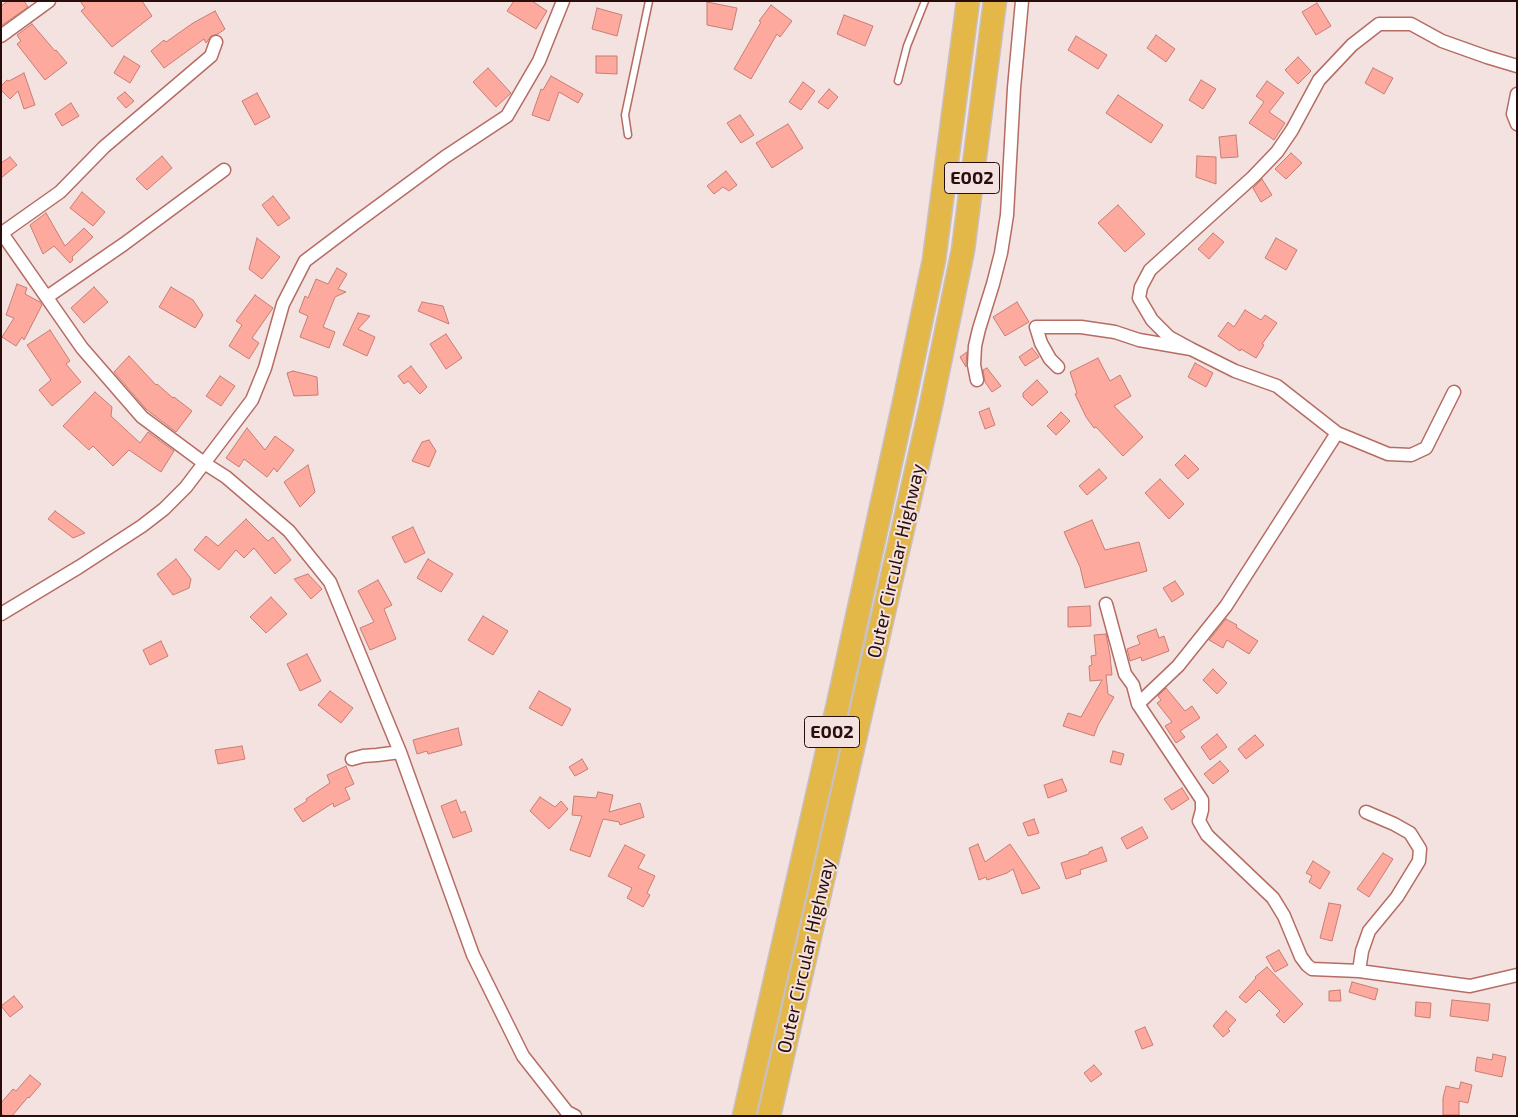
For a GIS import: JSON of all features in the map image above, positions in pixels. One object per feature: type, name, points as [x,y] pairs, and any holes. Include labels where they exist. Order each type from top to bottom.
[{"type":"highway","name":"Outer Circular Highway","points":[[744,1116],[836,714],[934,260],[968,1]]},
{"type":"highway","name":"Outer Circular Highway","points":[[769,1116],[867,690],[963,250],[995,1]]},
{"type":"street","points":[[1,36],[49,1]]},
{"type":"street","points":[[1,614],[142,526],[164,509],[186,487],[252,400],[265,368],[283,304],[305,261],[445,157],[507,116],[539,61],[563,1]]},
{"type":"street","points":[[977,380],[974,365],[975,346],[1001,253],[1007,215],[1014,88],[1022,1]]},
{"type":"street","points":[[1454,392],[1426,448],[1411,455],[1388,454],[1337,434],[1277,386],[1234,372],[1169,337],[1152,320],[1139,298],[1141,287],[1150,270],[1277,152],[1292,130],[1319,80],[1352,45],[1379,24],[1411,24],[1442,41],[1517,66]]},
{"type":"street","points":[[216,42],[210,56],[203,64],[104,147],[60,192],[2,233],[82,348],[142,417],[226,477],[289,531],[330,582],[400,752],[473,955],[523,1056],[567,1112],[575,1116]]},
{"type":"street","points":[[1517,94],[1513,114],[1517,124]]},
{"type":"street","points":[[47,297],[124,244],[224,170]]},
{"type":"street","points":[[1058,367],[1050,359],[1041,343],[1036,327],[1081,327],[1115,332],[1139,340],[1191,349]]},
{"type":"street","points":[[1138,704],[1178,666],[1226,606],[1337,434]]},
{"type":"street","points":[[1106,604],[1124,674],[1133,685],[1138,704],[1202,800],[1199,821],[1207,835],[1273,898],[1284,916],[1301,957],[1307,965],[1312,969],[1318,970],[1359,971],[1470,986],[1517,975]]},
{"type":"street","points":[[352,759],[362,756],[400,752]]},
{"type":"street","points":[[1359,971],[1368,931],[1397,896],[1419,861],[1420,849],[1410,833],[1366,812]]},
{"type":"lane","points":[[628,135],[625,115],[650,1]]},
{"type":"lane","points":[[898,81],[907,46],[925,1]]},
{"type":"building","points":[[8,1],[24,1],[28,7],[1,26],[1,6]]},
{"type":"building","points":[[80,1],[142,1],[152,16],[112,47],[81,11],[85,8]]},
{"type":"building","points":[[514,1],[532,1],[547,11],[536,29],[507,11]]},
{"type":"building","points":[[707,2],[737,8],[732,30],[707,25]]},
{"type":"building","points":[[1317,3],[1331,26],[1316,35],[1302,12]]},
{"type":"building","points":[[771,5],[792,21],[780,37],[777,34],[751,79],[734,69],[761,22],[759,21]]},
{"type":"building","points":[[597,8],[622,15],[617,36],[592,29]]},
{"type":"building","points":[[215,11],[225,29],[211,36],[206,43],[204,39],[164,68],[151,51],[164,40],[166,42],[193,23]]},
{"type":"building","points":[[844,15],[873,26],[865,46],[837,34]]},
{"type":"building","points":[[32,24],[67,63],[45,80],[17,44],[21,41],[17,35]]},
{"type":"building","points":[[1156,35],[1175,49],[1166,62],[1147,48]]},
{"type":"building","points":[[1076,36],[1107,55],[1098,69],[1068,50]]},
{"type":"building","points":[[124,56],[140,66],[130,83],[114,73]]},
{"type":"building","points":[[596,56],[617,56],[617,74],[596,73]]},
{"type":"building","points":[[1298,57],[1311,71],[1298,84],[1285,70]]},
{"type":"building","points":[[488,68],[511,93],[496,107],[473,82]]},
{"type":"building","points":[[1373,68],[1393,78],[1384,94],[1365,83]]},
{"type":"building","points":[[24,73],[35,105],[24,109],[18,91],[10,99],[1,90],[1,86],[7,80],[9,81]]},
{"type":"building","points":[[551,76],[583,94],[578,103],[559,92],[549,121],[532,115],[541,89],[543,90]]},
{"type":"building","points":[[1201,80],[1216,89],[1203,109],[1189,100]]},
{"type":"building","points":[[1267,81],[1284,93],[1269,112],[1285,123],[1274,140],[1249,123],[1264,102],[1256,96]]},
{"type":"building","points":[[803,82],[815,91],[801,110],[789,102]]},
{"type":"building","points":[[829,89],[838,97],[828,109],[818,102]]},
{"type":"building","points":[[125,92],[134,101],[126,108],[117,98]]},
{"type":"building","points":[[257,93],[270,117],[255,125],[242,101]]},
{"type":"building","points":[[1118,95],[1163,125],[1151,143],[1106,113]]},
{"type":"building","points":[[71,103],[79,116],[62,126],[55,114]]},
{"type":"building","points":[[740,115],[754,135],[741,143],[727,123]]},
{"type":"building","points":[[788,124],[803,148],[772,168],[756,143]]},
{"type":"building","points":[[1236,135],[1238,157],[1221,158],[1219,137]]},
{"type":"building","points":[[1291,153],[1302,163],[1286,179],[1275,169]]},
{"type":"building","points":[[162,156],[172,168],[147,190],[136,179]]},
{"type":"building","points":[[1197,156],[1216,157],[1216,184],[1196,177]]},
{"type":"building","points":[[10,157],[17,165],[1,178],[1,163]]},
{"type":"building","points":[[726,171],[737,185],[729,191],[723,187],[714,194],[707,186]]},
{"type":"building","points":[[1262,179],[1272,195],[1261,202],[1253,188]]},
{"type":"building","points":[[82,192],[105,212],[93,226],[70,208]]},
{"type":"building","points":[[273,196],[290,218],[278,226],[262,205]]},
{"type":"building","points":[[1118,205],[1145,234],[1125,252],[1098,223]]},
{"type":"building","points":[[46,213],[65,246],[84,228],[93,237],[72,257],[73,260],[70,263],[54,246],[43,254],[30,225]]},
{"type":"building","points":[[1213,233],[1224,242],[1209,259],[1198,249]]},
{"type":"building","points":[[257,238],[280,257],[262,279],[249,269]]},
{"type":"building","points":[[1276,238],[1297,250],[1286,270],[1265,258]]},
{"type":"building","points":[[337,268],[347,274],[338,289],[346,292],[335,297],[323,327],[335,332],[329,348],[300,337],[308,316],[299,312],[305,296],[308,298],[316,279],[328,284]]},
{"type":"building","points":[[17,284],[27,288],[25,294],[42,305],[24,340],[22,337],[16,346],[2,337],[14,318],[6,315]]},
{"type":"building","points":[[94,287],[108,302],[84,323],[71,308]]},
{"type":"building","points":[[171,287],[193,300],[203,315],[195,328],[159,307]]},
{"type":"building","points":[[255,295],[273,308],[252,338],[259,343],[249,359],[229,346],[242,325],[236,321]]},
{"type":"building","points":[[422,302],[443,306],[449,324],[418,311]]},
{"type":"building","points":[[1017,302],[1029,322],[1005,336],[993,317]]},
{"type":"building","points":[[1245,310],[1261,320],[1265,315],[1277,323],[1262,344],[1264,345],[1256,358],[1241,349],[1240,351],[1218,336],[1228,322],[1234,327]]},
{"type":"building","points":[[358,313],[370,316],[358,329],[375,337],[367,356],[343,345]]},
{"type":"building","points":[[50,330],[70,361],[66,364],[81,382],[52,406],[39,390],[51,380],[27,345]]},
{"type":"building","points":[[446,334],[462,358],[446,369],[430,344]]},
{"type":"building","points":[[1032,348],[1039,357],[1025,366],[1019,357]]},
{"type":"building","points":[[967,352],[966,365],[966,367],[960,357]]},
{"type":"building","points":[[129,356],[156,385],[192,411],[176,432],[146,409],[114,372]]},
{"type":"building","points":[[1098,358],[1110,381],[1120,375],[1131,396],[1114,406],[1143,437],[1123,456],[1096,427],[1094,428],[1086,417],[1075,394],[1077,393],[1070,372]]},
{"type":"building","points":[[1195,363],[1213,373],[1206,387],[1188,377]]},
{"type":"building","points":[[411,366],[427,387],[420,394],[408,381],[404,384],[398,376]]},
{"type":"building","points":[[987,368],[1001,386],[992,392],[985,382],[983,370]]},
{"type":"building","points":[[293,371],[317,377],[318,395],[294,396],[287,373]]},
{"type":"building","points":[[220,376],[235,386],[221,406],[206,396]]},
{"type":"building","points":[[1037,380],[1048,392],[1032,406],[1023,397],[1023,393]]},
{"type":"building","points":[[95,392],[112,407],[111,416],[140,443],[148,432],[174,451],[161,472],[129,450],[113,466],[93,446],[89,450],[63,426]]},
{"type":"building","points":[[989,408],[995,425],[985,429],[979,412]]},
{"type":"building","points":[[1061,412],[1070,421],[1056,435],[1047,426]]},
{"type":"building","points":[[247,428],[265,450],[275,436],[294,450],[277,472],[274,468],[267,477],[244,459],[239,467],[226,458]]},
{"type":"building","points":[[429,440],[436,451],[429,467],[412,461],[422,442]]},
{"type":"building","points":[[1185,455],[1199,469],[1188,479],[1175,465]]},
{"type":"building","points":[[308,465],[315,492],[300,507],[284,482]]},
{"type":"building","points":[[1099,469],[1107,478],[1087,495],[1079,486]]},
{"type":"building","points":[[1160,479],[1184,504],[1169,519],[1145,493]]},
{"type":"building","points":[[55,511],[85,533],[73,538],[48,519]]},
{"type":"building","points":[[246,519],[268,541],[273,537],[291,560],[275,574],[254,548],[244,558],[236,550],[219,570],[194,550],[206,536],[218,546]]},
{"type":"building","points":[[1092,520],[1105,550],[1139,542],[1147,571],[1085,588],[1080,567],[1064,532]]},
{"type":"building","points":[[413,527],[425,553],[405,563],[392,537]]},
{"type":"building","points":[[176,559],[191,579],[189,588],[173,595],[157,574]]},
{"type":"building","points":[[428,559],[453,574],[441,592],[417,578]]},
{"type":"building","points":[[308,574],[322,589],[311,599],[294,579]]},
{"type":"building","points":[[378,580],[392,605],[384,609],[396,639],[370,650],[360,628],[374,622],[358,591]]},
{"type":"building","points":[[1175,581],[1184,594],[1172,602],[1163,588]]},
{"type":"building","points":[[271,597],[287,614],[266,633],[250,617]]},
{"type":"building","points":[[1090,606],[1091,626],[1068,627],[1068,607]]},
{"type":"building","points":[[483,616],[508,631],[493,655],[468,640]]},
{"type":"building","points":[[1226,619],[1258,641],[1249,654],[1227,640],[1223,648],[1209,640]]},
{"type":"building","points":[[1156,629],[1159,638],[1164,636],[1169,651],[1142,661],[1141,657],[1130,661],[1127,649],[1140,644],[1137,636]]},
{"type":"building","points":[[1106,634],[1112,675],[1106,675],[1108,694],[1114,697],[1094,736],[1063,726],[1068,713],[1081,717],[1102,680],[1090,681],[1089,666],[1092,665],[1091,656],[1096,655],[1094,635]]},
{"type":"building","points":[[161,641],[168,656],[150,665],[143,650]]},
{"type":"building","points":[[307,654],[321,681],[300,691],[287,664]]},
{"type":"building","points":[[1213,669],[1227,683],[1217,694],[1203,680]]},
{"type":"building","points":[[1166,688],[1185,711],[1192,706],[1200,718],[1180,731],[1185,737],[1176,743],[1165,726],[1172,722],[1157,703],[1161,700],[1158,696]]},
{"type":"building","points":[[330,691],[353,708],[341,723],[318,705]]},
{"type":"building","points":[[539,691],[571,709],[562,726],[529,708]]},
{"type":"building","points":[[458,728],[462,745],[428,754],[427,751],[417,754],[413,740]]},
{"type":"building","points":[[1217,734],[1227,747],[1210,760],[1201,747]]},
{"type":"building","points":[[1255,735],[1264,745],[1246,759],[1238,749]]},
{"type":"building","points":[[242,746],[245,759],[218,764],[215,750]]},
{"type":"building","points":[[1113,751],[1124,754],[1121,765],[1110,762]]},
{"type":"building","points":[[582,759],[588,769],[575,776],[569,767]]},
{"type":"building","points":[[1220,761],[1229,771],[1213,784],[1204,774]]},
{"type":"building","points":[[346,766],[354,784],[345,788],[350,799],[334,807],[333,803],[303,822],[294,809],[330,783],[327,775]]},
{"type":"building","points":[[1062,779],[1067,791],[1048,798],[1044,785]]},
{"type":"building","points":[[1182,788],[1189,799],[1172,810],[1164,799]]},
{"type":"building","points":[[598,792],[613,795],[609,812],[640,803],[644,817],[620,825],[619,822],[603,819],[590,857],[570,850],[582,816],[572,815],[574,796],[596,798]]},
{"type":"building","points":[[540,797],[555,807],[561,801],[568,809],[549,829],[530,811]]},
{"type":"building","points":[[456,800],[461,813],[465,811],[472,831],[453,838],[441,806]]},
{"type":"building","points":[[1034,819],[1039,833],[1028,836],[1023,823]]},
{"type":"building","points":[[1142,827],[1148,838],[1127,849],[1121,838]]},
{"type":"building","points":[[978,844],[985,862],[1010,844],[1040,888],[1022,894],[1013,869],[987,880],[986,877],[979,880],[969,848]]},
{"type":"building","points":[[625,845],[645,855],[638,868],[655,876],[647,893],[650,895],[643,907],[627,898],[632,888],[608,876]]},
{"type":"building","points":[[1102,847],[1107,861],[1080,870],[1081,874],[1066,879],[1061,863],[1089,854],[1089,852]]},
{"type":"building","points":[[1383,853],[1393,859],[1369,897],[1357,889]]},
{"type":"building","points":[[1313,861],[1330,872],[1320,889],[1309,882],[1312,876],[1306,873]]},
{"type":"building","points":[[1329,903],[1341,905],[1332,941],[1320,938]]},
{"type":"building","points":[[1279,950],[1288,965],[1275,972],[1266,957]]},
{"type":"building","points":[[1267,967],[1303,1004],[1284,1023],[1276,1015],[1280,1011],[1259,990],[1246,1003],[1239,997],[1255,977]]},
{"type":"building","points":[[1352,982],[1378,989],[1375,1000],[1349,992]]},
{"type":"building","points":[[1340,990],[1341,1001],[1329,1001],[1329,991]]},
{"type":"building","points":[[14,996],[23,1007],[10,1017],[1,1006]]},
{"type":"building","points":[[1452,1000],[1490,1004],[1488,1021],[1450,1016]]},
{"type":"building","points":[[1416,1002],[1431,1003],[1430,1018],[1415,1016]]},
{"type":"building","points":[[1226,1011],[1236,1020],[1228,1029],[1230,1031],[1223,1037],[1213,1026]]},
{"type":"building","points":[[1145,1027],[1153,1045],[1142,1049],[1135,1031]]},
{"type":"building","points":[[1493,1054],[1506,1057],[1502,1077],[1475,1071],[1477,1057],[1492,1060]]},
{"type":"building","points":[[1094,1065],[1102,1074],[1091,1082],[1084,1073]]},
{"type":"building","points":[[30,1075],[41,1084],[12,1116],[4,1116],[1,1113],[1,1103],[13,1089],[16,1091]]},
{"type":"building","points":[[1461,1082],[1472,1085],[1468,1103],[1459,1101],[1459,1115],[1443,1115],[1443,1098],[1446,1086],[1459,1089]]}]
